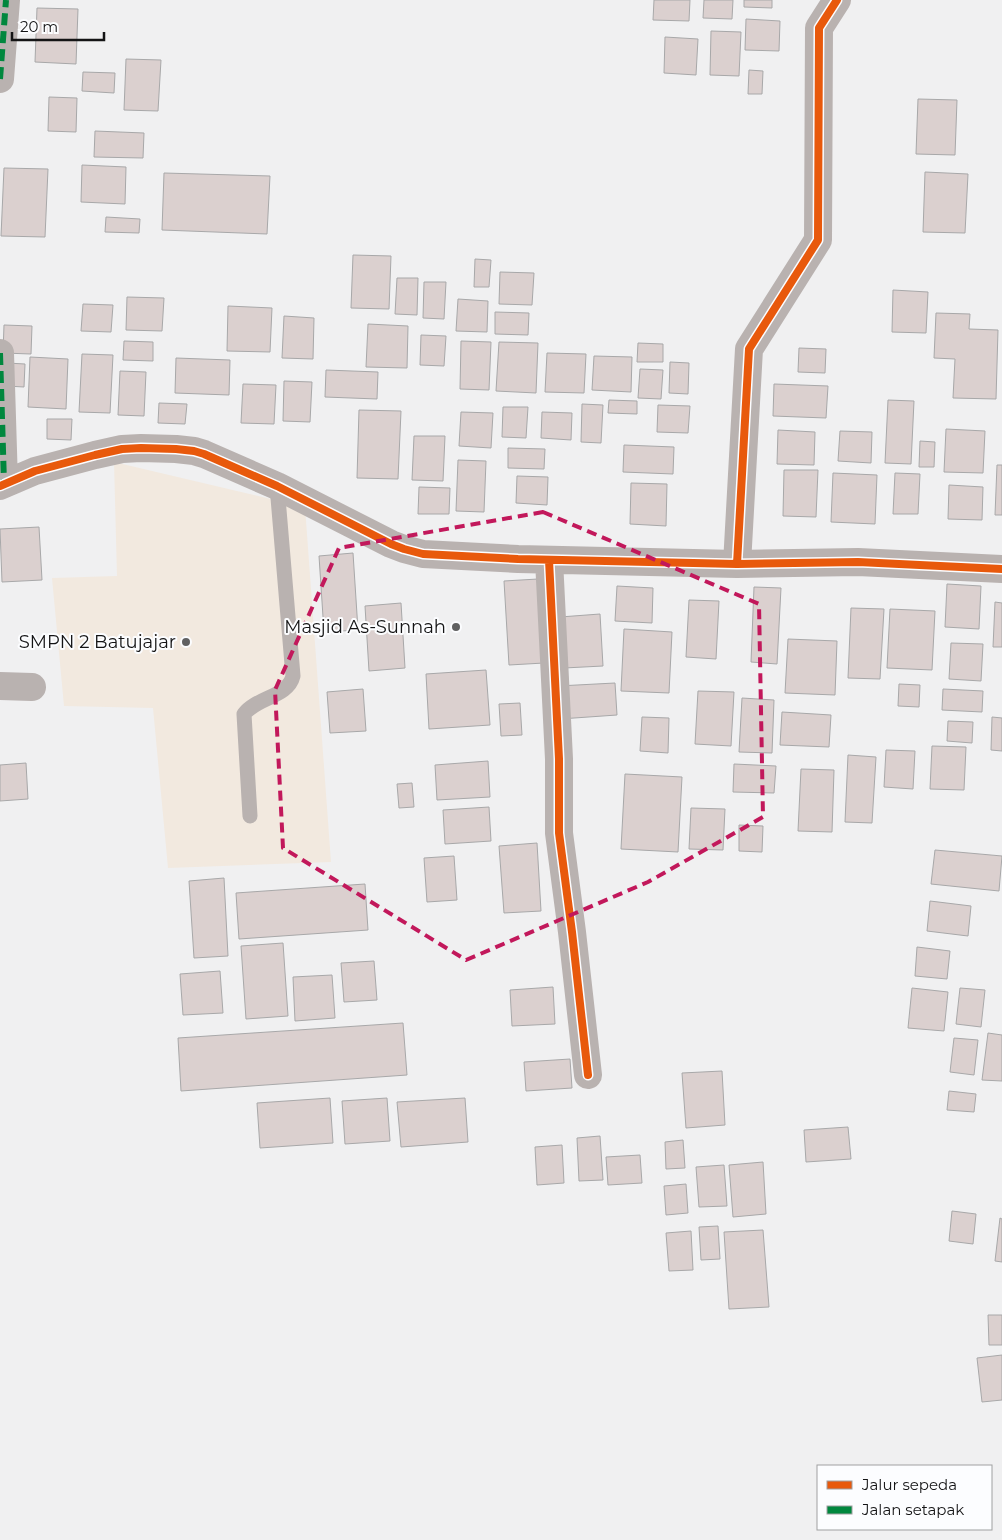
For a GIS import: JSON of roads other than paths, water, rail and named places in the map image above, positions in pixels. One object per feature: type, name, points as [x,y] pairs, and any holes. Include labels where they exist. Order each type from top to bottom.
[{"type":"street","points":[[0,74],[6,0]]},
{"type":"street","points":[[737,564],[748,349],[818,240],[820,28],[837,0]]},
{"type":"street","points":[[0,352],[2,484],[35,471],[122,449],[141,448],[194,451],[277,486],[404,549],[423,554],[549,560],[737,564],[858,562],[1002,569]]},
{"type":"street","points":[[549,560],[559,759],[559,833],[588,1075]]},
{"type":"street","points":[[0,686],[32,687]]},
{"type":"lane","points":[[250,816],[244,714],[254,704],[287,688],[292,683],[293,676],[277,486]]},
{"type":"place","name":"Masjid As-Sunnah","points":[[456,627]]},
{"type":"place","name":"SMPN 2 Batujajar","points":[[186,642]]}]
